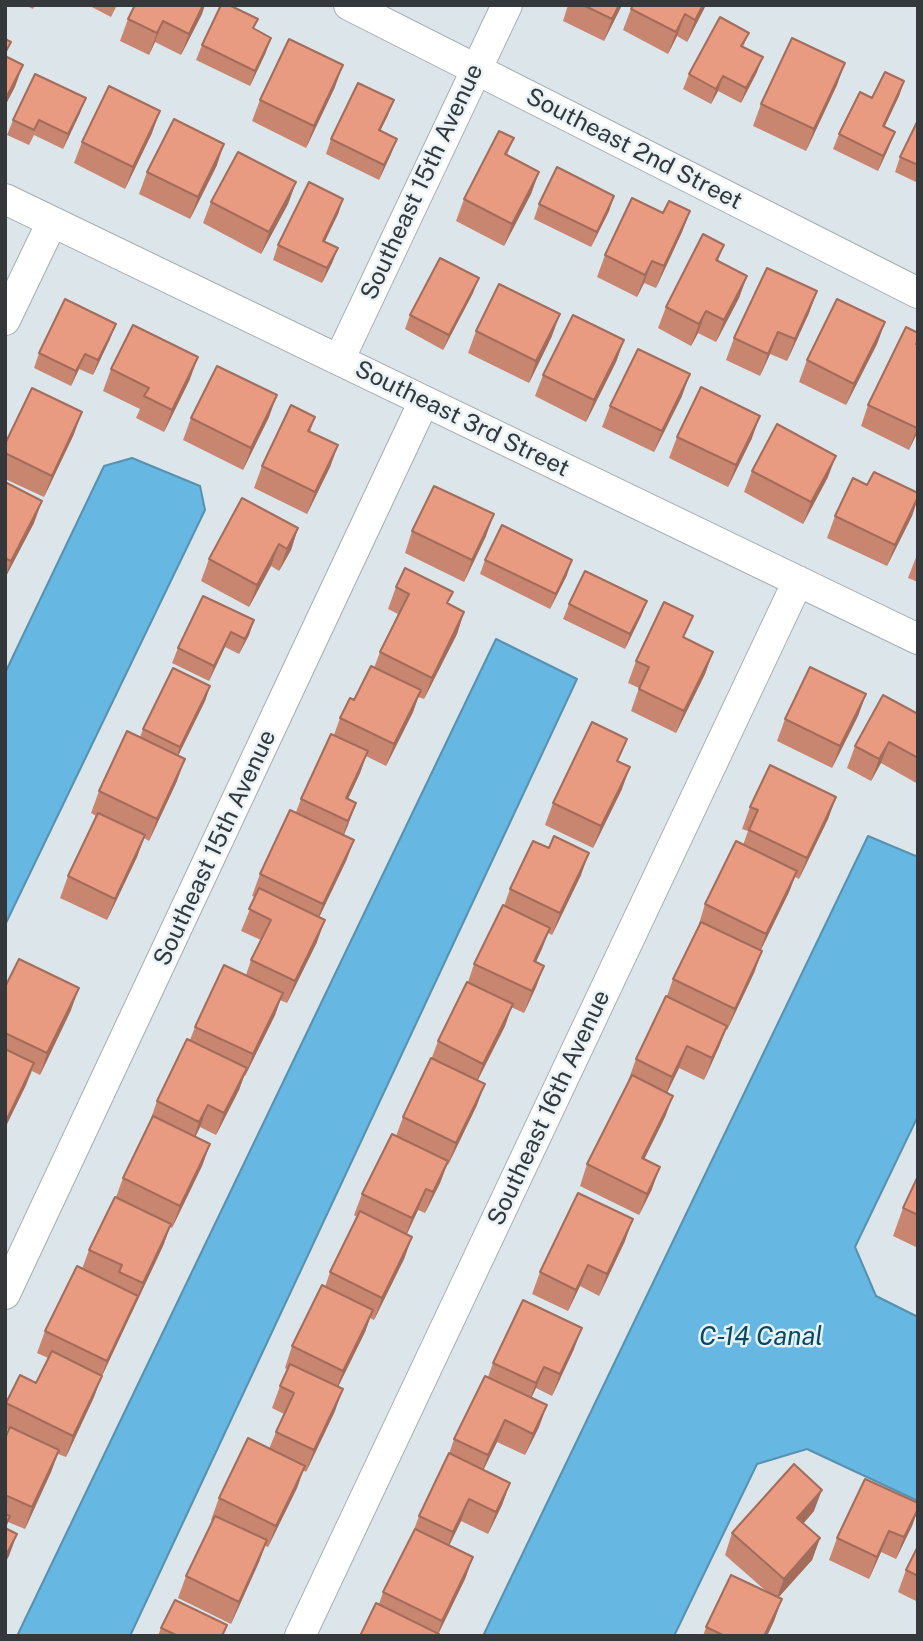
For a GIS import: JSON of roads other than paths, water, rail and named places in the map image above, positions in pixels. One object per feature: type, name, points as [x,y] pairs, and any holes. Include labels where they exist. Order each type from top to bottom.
[{"type":"street","name":"Southeast 2nd Street","points":[[349,5],[918,293]]},
{"type":"street","name":"Southeast 15th Avenue","points":[[338,360],[507,5]]},
{"type":"street","name":"Southeast 3rd Street","points":[[5,199],[918,639]]},
{"type":"street","points":[[5,320],[52,222]]},
{"type":"street","name":"Southeast 15th Avenue","points":[[5,1294],[424,401]]},
{"type":"street","name":"Southeast 16th Avenue","points":[[300,1636],[797,581]]},
{"type":"water","points":[[132,458],[200,486],[205,510],[5,925],[5,673],[104,466]]},
{"type":"water","points":[[496,639],[577,679],[130,1636],[17,1636]]},
{"type":"water","name":"C-14 Canal","points":[[868,836],[918,857],[918,1116],[855,1247],[876,1296],[918,1317],[918,1501],[807,1449],[757,1464],[674,1636],[483,1636]]}]
